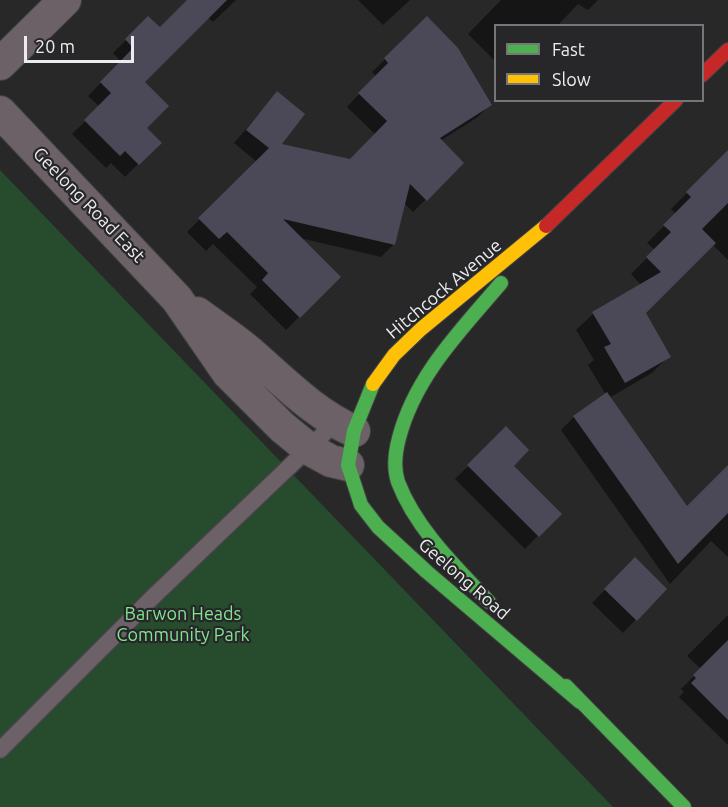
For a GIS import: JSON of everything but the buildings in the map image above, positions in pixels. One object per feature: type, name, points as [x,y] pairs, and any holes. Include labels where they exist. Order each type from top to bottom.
[{"type":"street","points":[[0,64],[65,0]]},
{"type":"street","name":"Hitchcock Avenue","points":[[555,219],[446,348],[419,385],[399,436],[365,451],[364,403],[375,381],[394,355],[430,322],[555,219],[674,102]]},
{"type":"street","name":"Geelong Road East","points":[[0,112],[177,298],[228,373],[282,427],[309,450],[331,461],[365,451]]},
{"type":"street","name":"Geelong Road East","points":[[177,298],[251,353],[365,451]]},
{"type":"street","name":"Geelong Road","points":[[365,451],[402,492],[443,551],[580,702],[684,807]]},
{"type":"street","name":"Geelong Road","points":[[365,451],[361,505],[378,527],[427,572],[580,702]]},
{"type":"lane","points":[[0,750],[155,594],[309,450]]},
{"type":"green space","name":"Barwon Heads Community Park","points":[[0,170],[613,807],[0,807]]},
{"type":"traffic: fast","points":[[489,602],[438,546],[415,516],[398,482],[395,460],[406,415],[416,394],[455,336],[501,283]]},
{"type":"traffic: fast","points":[[373,384],[354,431],[348,465],[361,505],[378,527],[427,572],[580,702]]},
{"type":"traffic: fast","points":[[566,686],[684,807]]},
{"type":"traffic: slow","points":[[373,384],[394,355],[421,329],[546,226]]},
{"type":"traffic: jam","points":[[704,73],[728,50]]},
{"type":"traffic: jam","points":[[546,226],[674,102]]}]
